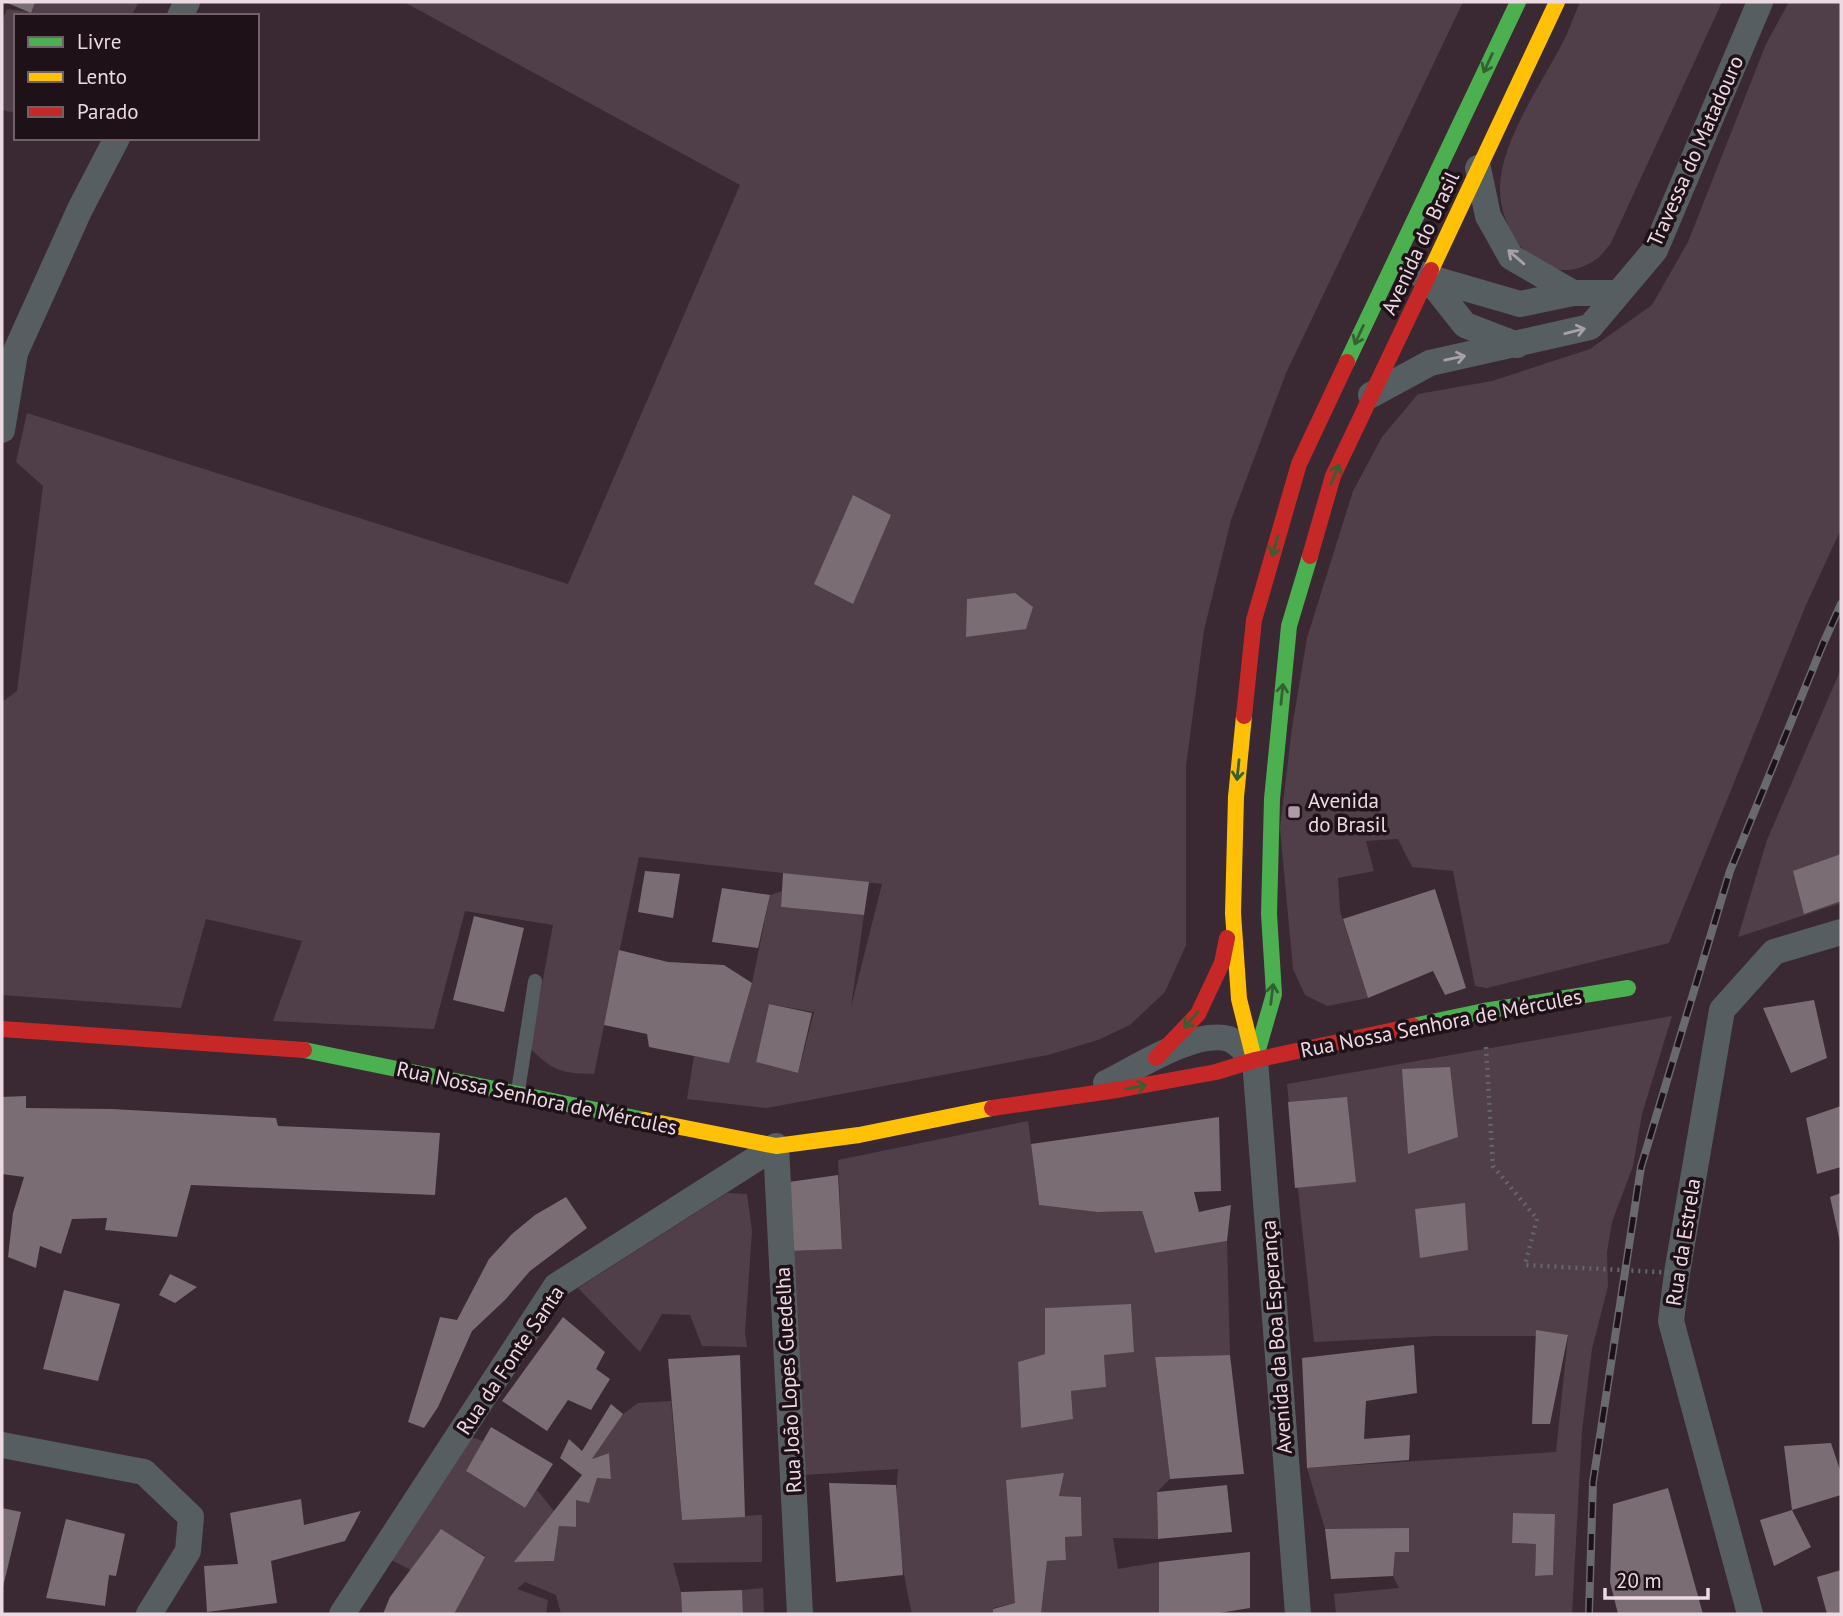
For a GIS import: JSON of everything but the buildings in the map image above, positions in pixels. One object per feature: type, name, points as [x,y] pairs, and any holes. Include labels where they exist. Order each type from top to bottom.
[{"type":"main road","name":"Avenida do Brasil","points":[[1255,1060],[1239,999],[1233,913],[1236,797],[1254,620],[1299,464],[1518,2]]},
{"type":"main road","name":"Avenida do Brasil","points":[[1255,1060],[1274,995],[1269,914],[1272,799],[1289,626],[1333,477],[1557,2]]},
{"type":"main road","name":"Avenida do Brasil","points":[[1156,1058],[1198,1014],[1222,963],[1233,913]]},
{"type":"main road","name":"Rua Nossa Senhora de Mércules","points":[[2,1029],[310,1050],[687,1130],[776,1146],[859,1135],[1006,1105],[1216,1073],[1255,1060],[1484,1011],[1628,988]]},
{"type":"street","name":"Travessa do Matadouro","points":[[1371,395],[1430,363],[1590,327],[1655,250],[1760,2]]},
{"type":"street","points":[[2,430],[15,353],[80,209],[116,140]]},
{"type":"street","points":[[1478,168],[1488,216],[1511,257],[1573,293]]},
{"type":"street","points":[[1394,263],[1427,277],[1520,304],[1573,293],[1617,293]]},
{"type":"street","points":[[1427,277],[1465,324],[1517,345]]},
{"type":"street","name":"Rua da Estrela","points":[[1750,1614],[1671,1321],[1677,1273],[1722,1010],[1774,952],[1841,932]]},
{"type":"street","name":"Rua Nossa Senhora de Mércules","points":[[1068,1096],[1105,1084],[1187,1042],[1206,1037],[1231,1040],[1255,1060]]},
{"type":"street","name":"Avenida da Boa Esperança","points":[[1255,1060],[1298,1614]]},
{"type":"street","name":"Rua da Fonte Santa","points":[[342,1614],[556,1286],[776,1146]]},
{"type":"street","name":"Rua João Lopes Guedelha","points":[[776,1146],[800,1614]]},
{"type":"street","points":[[2,1445],[144,1472],[191,1517],[187,1551],[149,1614]]},
{"type":"lane","points":[[518,1092],[535,981]]},
{"type":"path","points":[[1484,1011],[1493,1166],[1537,1219],[1525,1265],[1677,1273]]},
{"type":"shaded area","points":[[35,2],[139,2],[132,14],[14,14],[14,113],[2,110],[2,21],[7,9],[30,12]]},
{"type":"shaded area","points":[[404,2],[1463,2],[1286,373],[1231,520],[1204,630],[1186,766],[1186,945],[1165,992],[1130,1025],[1098,1040],[1048,1055],[767,1108],[687,1099],[694,1056],[729,1062],[752,983],[770,895],[782,891],[781,907],[864,915],[851,1007],[882,884],[639,857],[594,1074],[559,1070],[530,1048],[553,925],[465,911],[434,1029],[273,1021],[302,941],[206,919],[181,1008],[2,995],[2,702],[17,691],[43,486],[16,462],[27,413],[568,584],[740,185]],"holes":[[[769,1004],[814,1012],[798,1073],[756,1062]]]},
{"type":"shaded area","points":[[1580,2],[1722,2],[1610,245],[1595,260],[1577,269],[1559,270],[1528,254],[1516,240],[1507,223],[1500,187],[1502,168],[1516,129],[1566,36]]},
{"type":"shaded area","points":[[1789,2],[1841,2],[1841,529],[1806,605],[1669,943],[1487,988],[1475,986],[1453,871],[1412,867],[1398,839],[1366,841],[1374,871],[1338,878],[1340,911],[1368,998],[1327,1006],[1305,995],[1293,969],[1280,828],[1292,728],[1307,638],[1353,491],[1382,437],[1418,394],[1492,381],[1590,349],[1652,305],[1688,242],[1766,44]]},
{"type":"shaded area","points":[[1841,669],[1841,903],[1738,937],[1767,840]]},
{"type":"shaded area","points":[[1672,1016],[1642,1114],[1633,1166],[1612,1222],[1607,1252],[1608,1286],[1592,1349],[1582,1431],[1572,1614],[1336,1614],[1334,1594],[1399,1588],[1393,1576],[1395,1552],[1409,1552],[1409,1529],[1325,1529],[1307,1468],[1556,1452],[1568,1336],[1437,1336],[1314,1342],[1287,1084]],"holes":[[[1513,1513],[1554,1514],[1553,1575],[1535,1576],[1536,1544],[1512,1543]]]},
{"type":"shaded area","points":[[1028,1121],[1039,1205],[1097,1212],[1142,1211],[1155,1253],[1227,1241],[1230,1355],[1155,1357],[1170,1479],[1157,1492],[1158,1539],[1113,1538],[1118,1569],[1159,1562],[1159,1614],[1041,1614],[1047,1561],[1066,1560],[1065,1537],[1082,1535],[1081,1497],[1059,1496],[1063,1474],[1015,1603],[993,1608],[993,1614],[912,1614],[899,1542],[898,1469],[804,1475],[791,1251],[842,1249],[838,1160]],"holes":[[[1131,1305],[1104,1355],[1105,1387],[1071,1391],[1073,1419],[1021,1428],[1018,1362],[1045,1354],[1046,1308]]]},
{"type":"shaded area","points":[[727,1193],[747,1194],[752,1231],[745,1332],[747,1347],[702,1346],[690,1315],[662,1314],[640,1352],[578,1288]]},
{"type":"shaded area","points":[[671,1401],[682,1519],[762,1515],[762,1562],[673,1563],[681,1592],[682,1614],[561,1614],[556,1595],[525,1582],[517,1589],[548,1600],[546,1614],[454,1614],[485,1556],[442,1530],[411,1570],[389,1559],[468,1436],[483,1441],[467,1472],[525,1508],[537,1490],[554,1511],[515,1562],[554,1561],[559,1526],[576,1527],[576,1500],[597,1478],[611,1479],[609,1453],[592,1459],[623,1414],[638,1403]]},
{"type":"shaded area","points":[[763,1588],[764,1614],[743,1614],[742,1590]]},
{"type":"railway","points":[[1589,1614],[1593,1482],[1641,1167],[1730,871],[1841,604]]},
{"type":"traffic: fast","points":[[1347,362],[1518,2]]},
{"type":"traffic: fast","points":[[1255,1060],[1274,994],[1269,914],[1272,799],[1289,626],[1310,556]]},
{"type":"traffic: fast","points":[[1413,1026],[1484,1011],[1628,988]]},
{"type":"traffic: fast","points":[[304,1050],[645,1120]]},
{"type":"traffic: slow","points":[[1431,270],[1557,2]]},
{"type":"traffic: slow","points":[[1244,716],[1236,797],[1233,913],[1239,999],[1254,1059]]},
{"type":"traffic: slow","points":[[645,1120],[776,1146],[859,1135],[992,1108]]},
{"type":"traffic: jam","points":[[1310,556],[1333,476],[1431,270]]},
{"type":"traffic: jam","points":[[1244,716],[1254,620],[1299,464],[1347,362]]},
{"type":"traffic: jam","points":[[1156,1058],[1198,1014],[1222,963],[1227,938]]},
{"type":"traffic: jam","points":[[992,1108],[1216,1072],[1255,1060],[1413,1026]]},
{"type":"traffic: jam","points":[[2,1029],[304,1050]]},
{"type":"place","name":"Avenida do Brasil","points":[[1294,812]]}]
